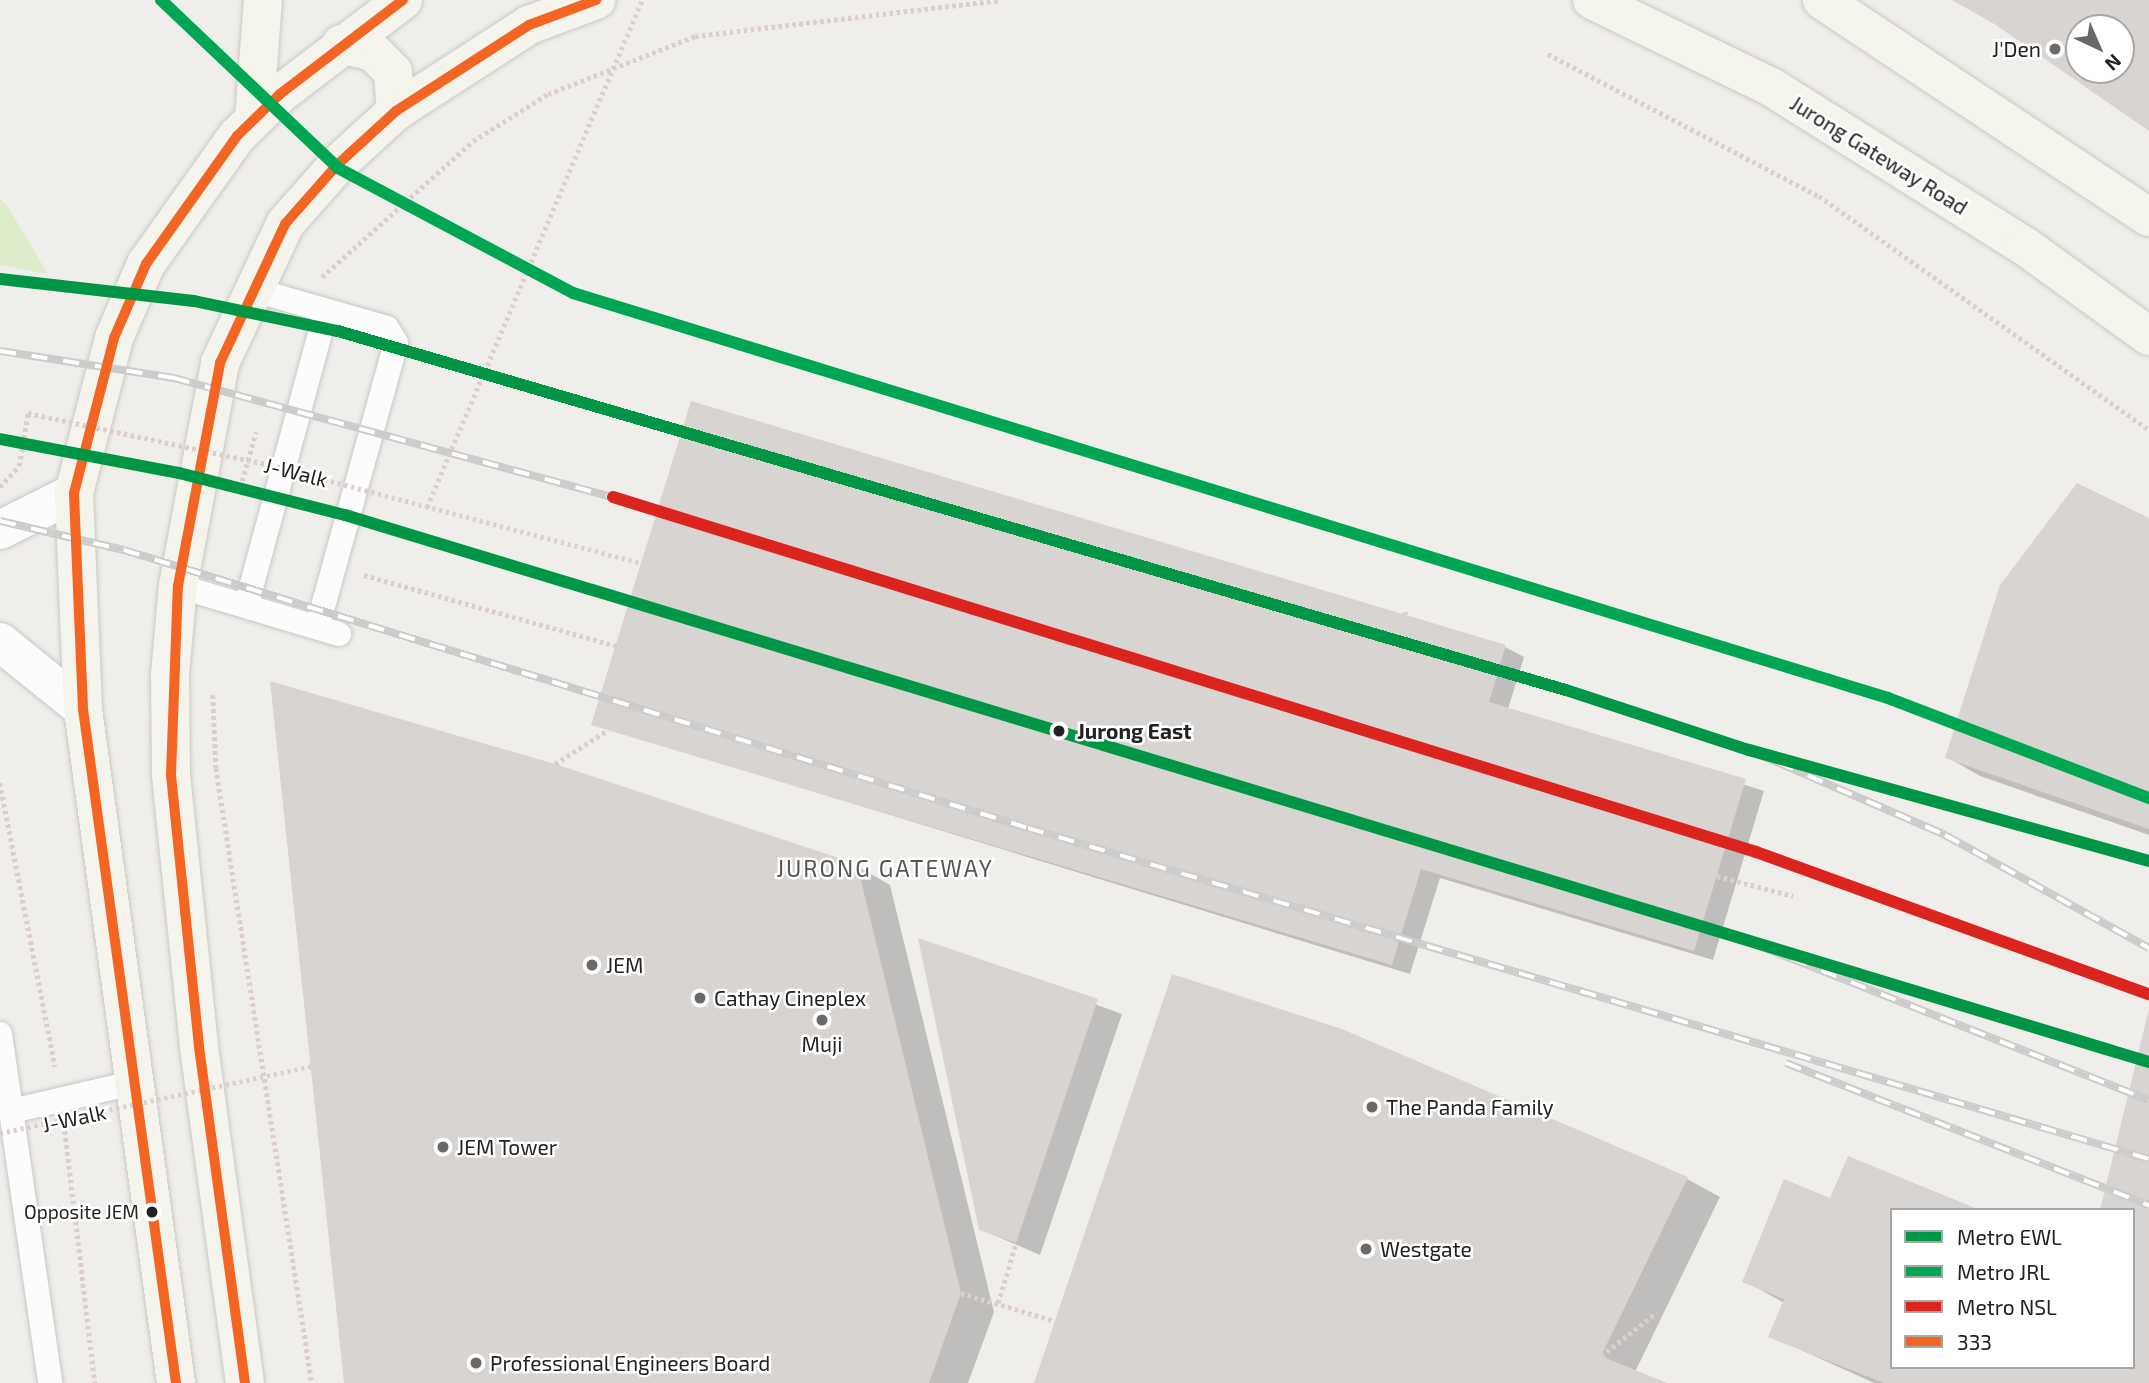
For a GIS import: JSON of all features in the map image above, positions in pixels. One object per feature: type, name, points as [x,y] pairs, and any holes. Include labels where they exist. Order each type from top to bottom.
[{"type":"main road","points":[[254,119],[263,0]]},
{"type":"main road","points":[[176,1383],[137,1082],[83,709],[74,494],[114,338],[146,264],[254,119],[341,44],[403,0]]},
{"type":"main road","points":[[515,0],[534,10],[584,4]]},
{"type":"main road","name":"Jurong Gateway Road","points":[[1592,0],[1772,87],[2026,247],[2149,336]]},
{"type":"main road","points":[[1822,0],[1982,100],[2149,217]]},
{"type":"main road","points":[[245,1383],[199,1046],[172,774],[170,675],[178,586],[220,363],[250,289],[285,224],[396,111],[529,25],[584,4]]},
{"type":"main road","points":[[341,44],[373,52],[393,72],[396,111]]},
{"type":"street","points":[[0,530],[74,494]]},
{"type":"street","points":[[0,642],[83,709]]},
{"type":"lane","points":[[178,586],[328,631],[333,566],[396,342],[387,328],[250,289]]},
{"type":"lane","points":[[246,607],[326,312]]},
{"type":"lane","points":[[0,1034],[50,1383]]},
{"type":"lane","points":[[12,1111],[137,1082]]},
{"type":"path","points":[[427,506],[642,0]]},
{"type":"path","points":[[294,302],[473,141],[548,94],[695,36],[1001,0]]},
{"type":"path","points":[[1548,54],[1819,196],[2149,430]]},
{"type":"path","name":"J-Walk","points":[[0,487],[19,466],[28,413],[427,506],[640,564]]},
{"type":"path","points":[[239,488],[259,422]]},
{"type":"path","points":[[333,566],[616,646]]},
{"type":"path","points":[[1405,608],[1405,615]]},
{"type":"path","points":[[213,688],[216,768],[312,1383]]},
{"type":"path","points":[[555,764],[608,730]]},
{"type":"path","points":[[1717,876],[1793,895]]},
{"type":"path","name":"J-Walk","points":[[0,1133],[312,1066]]},
{"type":"path","points":[[998,1303],[1016,1243]]},
{"type":"path","points":[[961,1293],[1055,1321]]},
{"type":"path","points":[[1601,1356],[1656,1313]]},
{"type":"green space","points":[[0,198],[8,207],[48,274],[0,265]]},
{"type":"building","name":"J'Den","points":[[1952,0],[2149,0],[2149,131],[2081,84],[2135,84],[2135,14],[2065,14],[2065,73],[1996,25]]},
{"type":"building","points":[[691,401],[1506,645],[1489,702],[1746,779],[1694,951],[1421,869],[1392,965],[591,725]]},
{"type":"building","points":[[2077,483],[2149,518],[2149,829],[1945,758],[2000,585]]},
{"type":"building","name":"JEM","points":[[270,681],[555,764],[857,864],[961,1293],[929,1383],[344,1383]]},
{"type":"building","points":[[918,938],[1098,999],[1016,1243],[979,1230]]},
{"type":"building","name":"Westgate","points":[[1172,974],[1342,1029],[1688,1177],[1601,1356],[1667,1383],[1034,1383]]},
{"type":"building","points":[[2149,1009],[2149,1383],[1884,1383],[1768,1337],[1784,1299],[1742,1282],[1784,1179],[1830,1198],[1848,1156],[1975,1208],[1890,1208],[1890,1369],[2135,1369],[2135,1208],[2100,1208]]},
{"type":"railway","points":[[0,351],[174,378],[613,497]]},
{"type":"railway","points":[[0,521],[124,550],[1028,828],[2149,1159]]},
{"type":"railway","points":[[1749,750],[1945,835],[2149,948]]},
{"type":"railway","points":[[1732,935],[2149,1100]]},
{"type":"railway","points":[[1786,1063],[2149,1205]]},
{"type":"metro line","name":"JRL","points":[[161,0],[338,168],[573,293],[1888,698],[2149,798]]},
{"type":"metro line","name":"EWL","points":[[0,279],[194,301],[338,331],[1566,690],[1749,750],[2149,861]]},
{"type":"metro line","name":"EWL","points":[[0,439],[179,473],[345,515],[2149,1062]]},
{"type":"metro line","name":"NSL","points":[[613,497],[1756,852],[2149,994]]},
{"type":"transit line","name":"333","points":[[176,1383],[83,709],[74,493],[114,338],[146,264],[237,136],[280,94],[403,0]]},
{"type":"transit line","name":"333","points":[[245,1383],[199,1046],[171,774],[178,586],[220,363],[285,224],[337,165],[396,111],[529,25],[596,0]]},
{"type":"place","name":"J'Den","points":[[2055,49]]},
{"type":"place","name":"Jurong East","points":[[1059,731]]},
{"type":"place","name":"JEM","points":[[592,965]]},
{"type":"place","name":"Cathay Cineplex","points":[[700,998]]},
{"type":"place","name":"Muji","points":[[822,1020]]},
{"type":"place","name":"The Panda Family","points":[[1372,1107]]},
{"type":"place","name":"JEM Tower","points":[[443,1147]]},
{"type":"place","name":"Opposite JEM","points":[[152,1212]]},
{"type":"place","name":"Westgate","points":[[1366,1249]]},
{"type":"place","name":"Professional Engineers Board","points":[[476,1363]]},
{"type":"district","name":"JURONG GATEWAY","points":[[885,868]]}]
